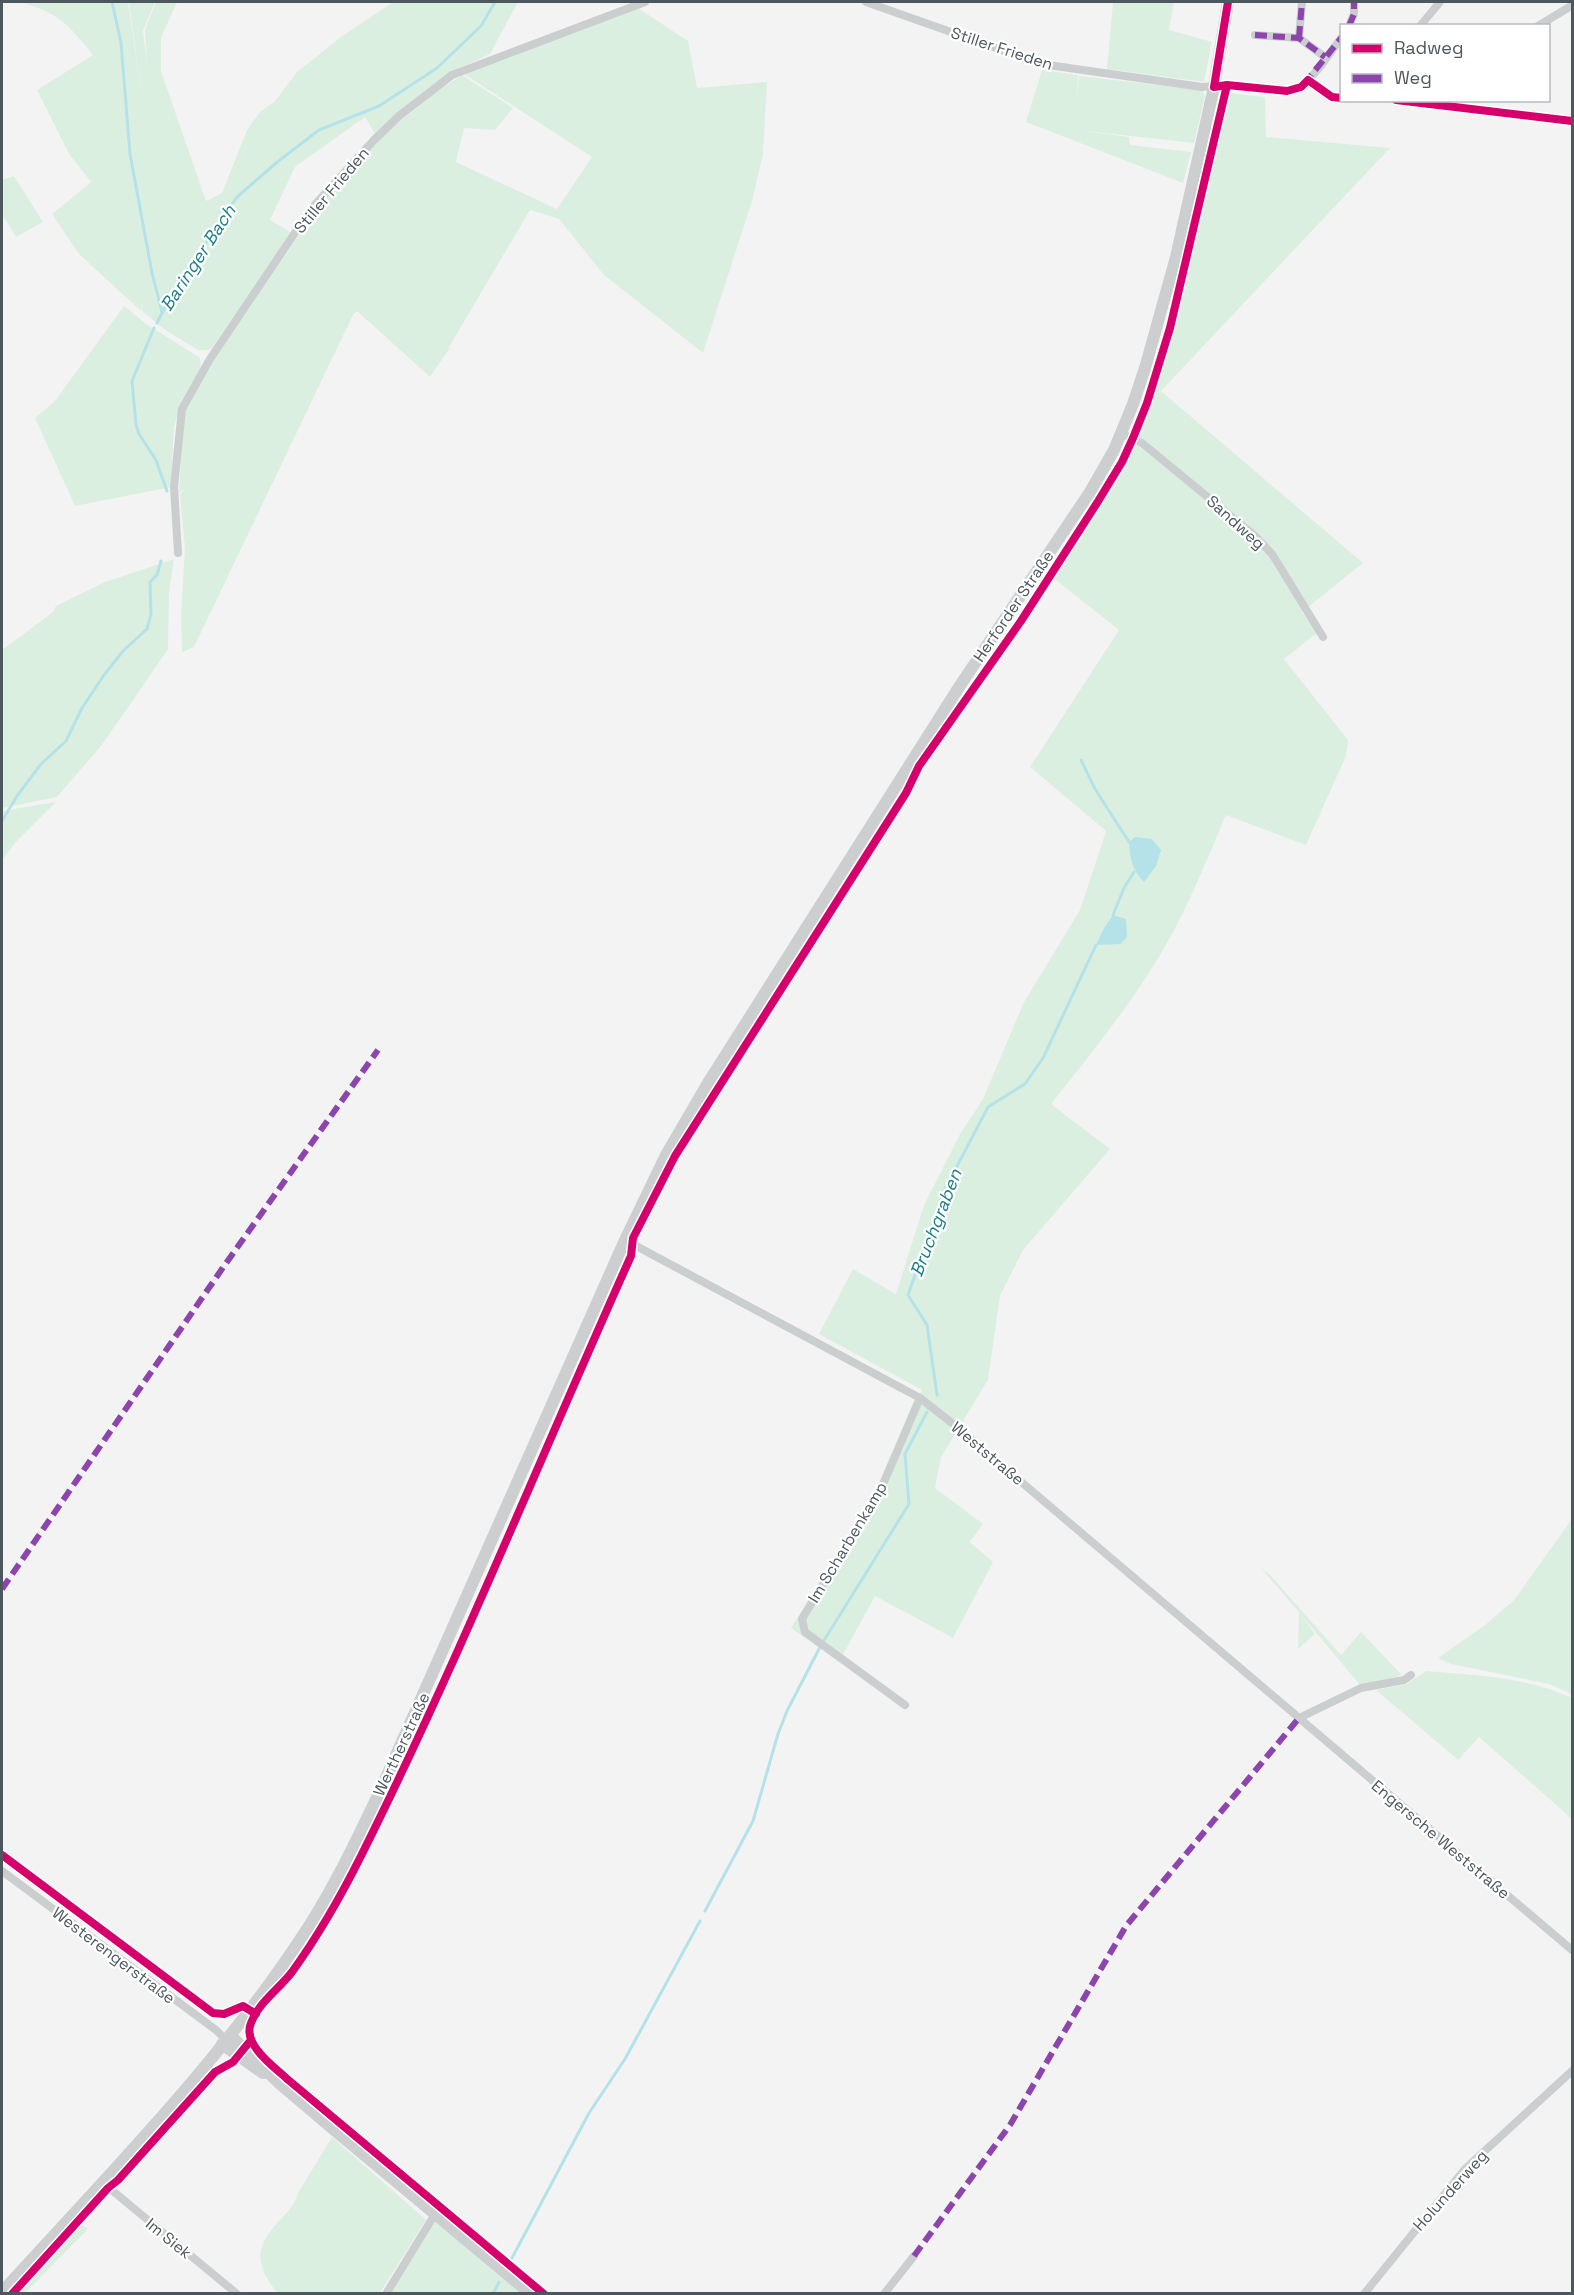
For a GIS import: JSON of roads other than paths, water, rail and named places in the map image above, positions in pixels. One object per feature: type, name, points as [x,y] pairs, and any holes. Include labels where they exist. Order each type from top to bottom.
[{"type":"main road","name":"Herforder Straße","points":[[666,1155],[708,1083],[959,687],[1090,492],[1121,433],[1133,404],[1158,325],[1214,87],[1228,2]]},
{"type":"main road","name":"Wertherstraße","points":[[2,2292],[226,2040],[304,1933],[352,1849],[442,1655],[625,1240],[666,1155]]},
{"type":"main road","name":"Westerengerstraße","points":[[226,2040],[531,2294]]},
{"type":"street","name":"Stiller Frieden","points":[[178,553],[174,486],[182,410],[210,359],[311,209],[399,116],[452,75],[645,2]]},
{"type":"street","name":"Stiller Frieden","points":[[866,2],[1041,64],[1202,87],[1227,86],[1293,90],[1301,87],[1308,80],[1340,38]]},
{"type":"street","points":[[1299,38],[1302,2]]},
{"type":"street","points":[[1350,24],[1354,2]]},
{"type":"street","points":[[1422,24],[1440,2]]},
{"type":"street","points":[[1541,24],[1570,5]]},
{"type":"street","points":[[1255,35],[1299,38],[1325,57]]},
{"type":"street","points":[[1413,102],[1572,121]]},
{"type":"street","name":"Sandweg","points":[[1121,433],[1142,443],[1255,536],[1286,575],[1323,638]]},
{"type":"street","name":"Weststraße","points":[[625,1240],[920,1398],[1309,1727]]},
{"type":"street","name":"Im Scharbenkamp","points":[[905,1705],[805,1632],[802,1619],[881,1489],[920,1398]]},
{"type":"street","points":[[1299,1718],[1361,1688],[1404,1680],[1411,1675]]},
{"type":"street","name":"Engersche Weststraße","points":[[1309,1727],[1572,1950]]},
{"type":"street","name":"Westerengerstraße","points":[[2,1870],[226,2040]]},
{"type":"street","name":"Holunderweg","points":[[1364,2294],[1466,2169],[1572,2071]]},
{"type":"street","name":"Im Siek","points":[[102,2182],[237,2294]]},
{"type":"street","points":[[386,2294],[435,2214]]},
{"type":"street","points":[[884,2294],[914,2256]]},
{"type":"water","points":[[1135,837],[1152,839],[1161,850],[1156,866],[1144,882],[1134,869],[1131,859],[1129,842]]},
{"type":"water","points":[[1113,915],[1126,919],[1127,937],[1120,944],[1096,945],[1104,928]]},
{"type":"waterway","points":[[112,2],[121,43],[130,154],[152,273],[162,312]]},
{"type":"waterway","name":"Baringer Bach","points":[[157,323],[170,297],[237,197],[319,130],[379,106],[437,68],[481,26],[495,2]]},
{"type":"waterway","name":"Baringer Bach","points":[[154,328],[132,381],[136,425],[139,434],[156,460],[167,491]]},
{"type":"waterway","name":"Baringer Bach","points":[[2,821],[41,764],[66,741],[82,708],[104,675],[123,651],[147,629],[151,614],[150,582],[157,575],[161,561]]},
{"type":"waterway","name":"Bruchgraben","points":[[1081,760],[1095,789],[1129,842]]},
{"type":"waterway","points":[[1113,915],[1124,888],[1134,872]]},
{"type":"waterway","name":"Bruchgraben","points":[[937,1395],[927,1325],[908,1295],[944,1191],[988,1107],[1025,1084],[1043,1058],[1096,945]]},
{"type":"waterway","points":[[823,1642],[909,1504],[905,1454],[927,1412]]},
{"type":"waterway","points":[[705,1911],[753,1821],[778,1734],[787,1711],[820,1647]]},
{"type":"waterway","points":[[512,2258],[589,2113],[625,2059],[700,1921]]},
{"type":"waterway","points":[[493,2294],[499,2282]]}]
